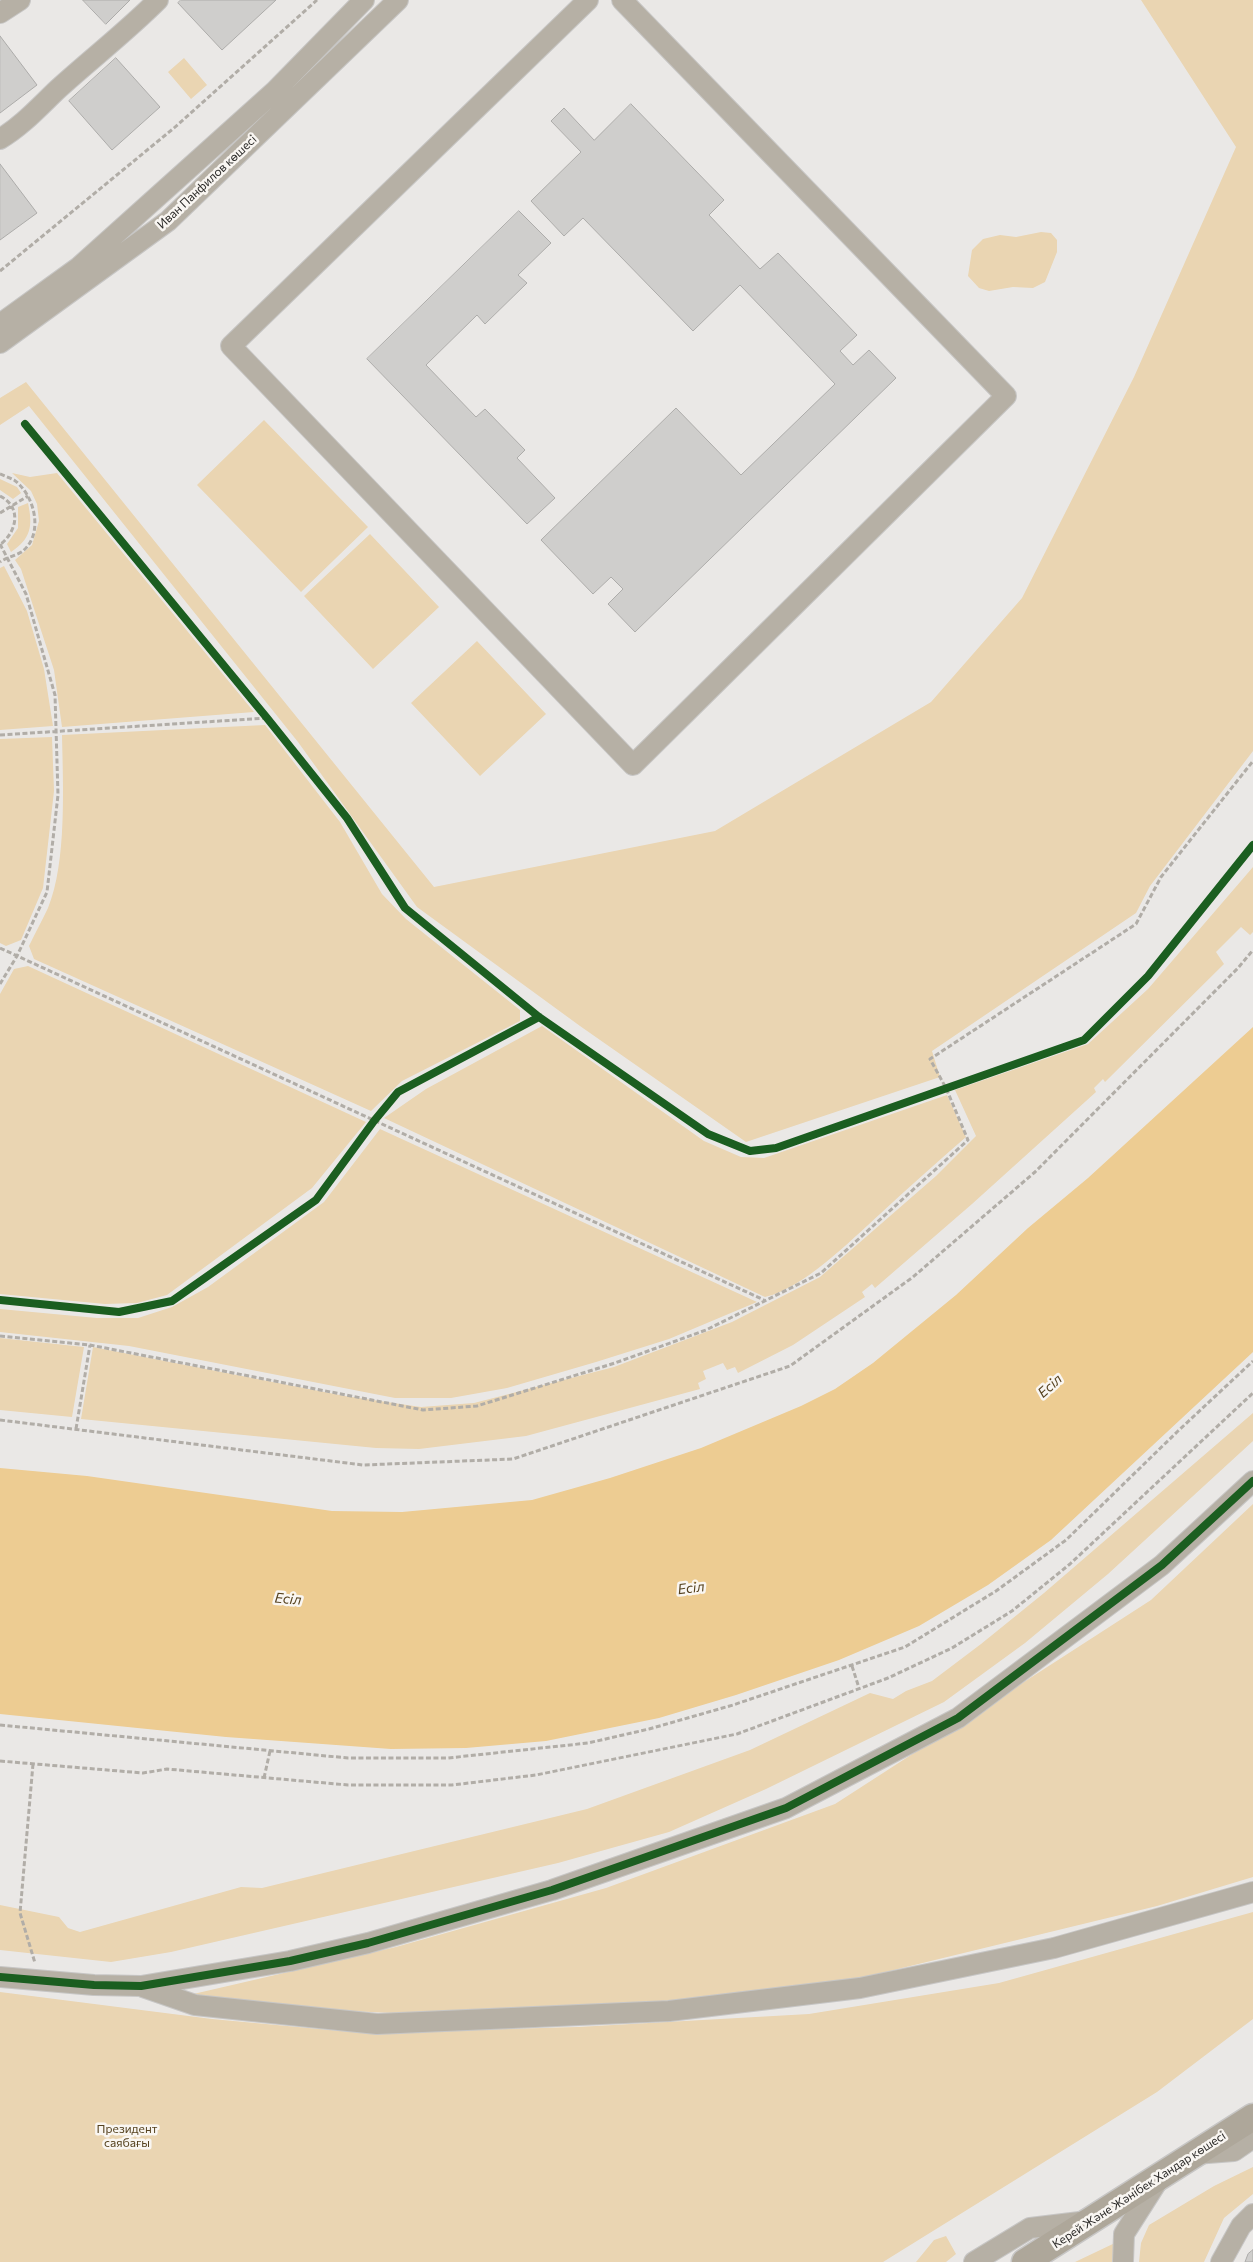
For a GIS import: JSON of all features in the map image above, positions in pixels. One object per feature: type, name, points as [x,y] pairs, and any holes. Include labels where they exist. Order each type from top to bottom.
[{"type":"main road","name":"Керей Және Жәнібек Хандар көшесі","points":[[1025,2262],[1253,2117]]},
{"type":"street","points":[[0,14],[20,0]]},
{"type":"street","points":[[0,139],[14,131],[134,24],[158,0]]},
{"type":"street","name":"Иван Панфилов көшесі","points":[[0,324],[79,266],[275,91],[364,0]]},
{"type":"street","name":"Иван Панфилов көшесі","points":[[0,344],[168,221],[398,0]]},
{"type":"street","points":[[588,0],[231,346],[633,765],[1006,396],[622,0]]},
{"type":"street","points":[[0,1977],[94,1985],[141,1986],[290,1961],[368,1943],[552,1890],[786,1808],[958,1718],[1162,1565],[1253,1481]]},
{"type":"street","points":[[141,1986],[194,2005],[377,2024],[669,2011],[842,1992],[1054,1948],[1253,1892]]},
{"type":"street","points":[[1195,2154],[1234,2152],[1253,2138]]},
{"type":"street","points":[[1123,2262],[1124,2234],[1161,2176]]},
{"type":"street","points":[[1221,2262],[1241,2226],[1253,2214]]},
{"type":"street","points":[[974,2262],[1030,2228],[1092,2220]]},
{"type":"path","points":[[0,270],[174,128],[316,0]]},
{"type":"path","points":[[0,474],[14,480],[28,496],[34,509],[32,539],[24,550],[0,562]]},
{"type":"path","points":[[0,496],[12,506],[15,516],[14,527],[9,537],[0,544],[26,594],[55,695],[58,795],[47,892],[17,956],[0,984]]},
{"type":"path","points":[[0,513],[28,496]]},
{"type":"path","points":[[261,710],[274,725]]},
{"type":"path","points":[[0,735],[267,718]]},
{"type":"path","points":[[0,1336],[90,1345],[423,1410],[477,1406],[615,1363],[706,1330],[821,1273],[968,1140],[946,1088],[930,1059],[1136,924],[1161,877],[1253,761]]},
{"type":"path","points":[[0,948],[765,1301]]},
{"type":"path","points":[[0,1420],[363,1465],[513,1459],[790,1366],[914,1277],[1035,1172],[1238,968],[1253,950]]},
{"type":"path","points":[[937,1091],[955,1085]]},
{"type":"path","points":[[368,1129],[380,1114]]},
{"type":"path","points":[[76,1429],[90,1345]]},
{"type":"path","points":[[0,1725],[348,1758],[430,1759],[588,1743],[649,1729],[733,1705],[852,1666],[905,1646],[996,1591],[1066,1540],[1178,1431],[1253,1362]]},
{"type":"path","points":[[0,1761],[143,1773],[167,1769],[348,1785],[452,1785],[536,1775],[737,1734],[888,1678],[952,1648],[1012,1610],[1070,1564],[1253,1393]]},
{"type":"path","points":[[852,1666],[859,1688]]},
{"type":"path","points":[[264,1778],[270,1751]]},
{"type":"path","points":[[33,1764],[20,1913],[24,1932],[41,1980]]},
{"type":"green space","points":[[1141,0],[1253,0],[1253,751],[1150,886],[1136,913],[932,1051],[940,1077],[746,1142],[580,1026],[417,907],[298,742],[29,406],[0,425],[0,398],[26,382],[434,887],[715,831],[931,702],[1022,598],[1134,377],[1236,147]]},
{"type":"green space","points":[[184,58],[207,85],[191,99],[168,72]]},
{"type":"green space","points":[[1041,232],[1051,233],[1057,240],[1057,252],[1045,282],[1033,288],[1013,287],[989,291],[979,288],[968,276],[972,250],[983,239],[1000,235],[1016,237]]},
{"type":"green space","points":[[264,420],[368,527],[301,592],[197,485]]},
{"type":"green space","points":[[12,473],[30,477],[57,473],[254,712],[62,727],[54,670],[21,569],[15,560],[32,545],[39,521],[37,504],[31,491]]},
{"type":"green space","points":[[0,479],[17,487],[21,493],[13,499],[0,490]]},
{"type":"green space","points":[[28,503],[29,531],[23,542],[11,552],[7,544],[18,528],[18,507]]},
{"type":"green space","points":[[370,534],[439,607],[373,669],[304,596]]},
{"type":"green space","points":[[4,566],[27,611],[44,669],[53,726],[0,730],[0,568]]},
{"type":"green space","points":[[477,641],[546,714],[480,776],[411,703]]},
{"type":"green space","points":[[265,725],[340,822],[382,894],[406,919],[520,1010],[520,1021],[402,1081],[371,1111],[34,959],[29,946],[48,908],[58,869],[62,823],[62,735]]},
{"type":"green space","points":[[52,737],[54,791],[43,888],[21,940],[6,946],[0,943],[0,739]]},
{"type":"green space","points":[[1253,867],[1253,932],[1250,935],[1241,927],[1216,952],[1224,964],[1105,1082],[1103,1079],[1094,1088],[1096,1092],[972,1204],[875,1288],[872,1284],[862,1292],[865,1297],[793,1345],[738,1373],[735,1367],[727,1370],[723,1363],[703,1371],[706,1379],[698,1383],[700,1389],[526,1436],[419,1449],[376,1448],[81,1419],[93,1347],[345,1396],[421,1407],[474,1403],[614,1367],[732,1322],[820,1277],[936,1176],[976,1136],[955,1090],[1088,1044],[1148,989]]},
{"type":"green space","points":[[28,966],[366,1122],[312,1188],[167,1295],[137,1303],[105,1304],[0,1294],[0,994],[14,969]]},
{"type":"green space","points":[[542,1026],[704,1141],[741,1157],[764,1158],[947,1095],[966,1137],[841,1250],[811,1274],[780,1292],[765,1297],[384,1118],[426,1089]]},
{"type":"green space","points":[[380,1129],[757,1302],[669,1339],[596,1362],[507,1388],[451,1398],[395,1398],[129,1346],[0,1332],[0,1309],[97,1318],[138,1318],[172,1307],[208,1287],[324,1202]]},
{"type":"green space","points":[[0,1338],[84,1347],[72,1417],[0,1410]]},
{"type":"green space","points":[[1253,1413],[1253,1441],[1108,1574],[1025,1643],[944,1702],[766,1789],[669,1832],[558,1863],[171,1952],[111,1962],[0,1950],[0,1905],[59,1917],[68,1928],[80,1932],[241,1887],[262,1888],[587,1809],[750,1750],[870,1693],[893,1699],[906,1691],[932,1681],[981,1644],[1044,1593]]},
{"type":"green space","points":[[1253,1504],[1253,1877],[1157,1906],[865,1977],[625,2007],[469,2014],[393,2013],[328,2010],[189,1995],[396,1947],[606,1888],[835,1804],[1151,1600]]},
{"type":"green space","name":"Президент саябағы","points":[[1253,1912],[1253,2019],[1157,2092],[883,2262],[0,2262],[0,1992],[212,2019],[362,2033],[578,2027],[809,2014],[999,1983]]},
{"type":"green space","points":[[1253,2167],[1253,2194],[1224,2218],[1204,2262],[1139,2262],[1141,2243],[1149,2225],[1214,2186]]},
{"type":"green space","points":[[946,2236],[956,2254],[946,2262],[916,2262],[934,2240]]},
{"type":"green space","points":[[1117,2242],[1118,2262],[1075,2262]]},
{"type":"water","name":"Есіл","points":[[1253,1027],[1253,1352],[1051,1540],[988,1585],[919,1626],[839,1660],[736,1695],[659,1718],[546,1741],[466,1748],[391,1749],[226,1737],[0,1714],[0,1468],[87,1476],[332,1511],[402,1512],[532,1500],[610,1478],[701,1448],[801,1406],[835,1389],[873,1363],[956,1295],[1028,1228],[1088,1178]]},
{"type":"building","points":[[83,0],[130,0],[106,24]]},
{"type":"building","points":[[181,0],[276,0],[222,50],[178,3]]},
{"type":"building","points":[[0,36],[37,85],[0,113]]},
{"type":"building","points":[[116,58],[160,107],[112,150],[69,101]]},
{"type":"building","points":[[631,104],[724,200],[709,215],[760,269],[778,253],[857,335],[840,351],[853,365],[869,350],[896,378],[635,632],[608,604],[623,589],[611,577],[593,594],[541,540],[676,408],[741,475],[835,384],[740,285],[693,331],[583,218],[564,236],[531,201],[581,152],[551,121],[564,108],[594,140]]},
{"type":"building","points":[[0,164],[37,213],[0,240]]},
{"type":"building","points":[[519,211],[551,243],[518,275],[527,283],[485,324],[477,315],[426,365],[476,417],[485,409],[525,450],[517,458],[555,498],[527,524],[367,359]]},
{"type":"building","points":[[1253,2250],[1253,2262],[1245,2262],[1248,2254]]},
{"type":"cycle path","points":[[25,424],[347,818],[405,908],[539,1017],[708,1134],[750,1151],[776,1148],[1084,1040],[1148,976],[1253,845]]},
{"type":"cycle path","points":[[0,1300],[119,1312],[172,1301],[316,1200],[374,1121],[398,1092],[539,1017]]},
{"type":"cycle path","points":[[0,1977],[94,1985],[141,1986],[290,1961],[368,1943],[552,1890],[786,1808],[958,1718],[1162,1565],[1253,1481]]}]
